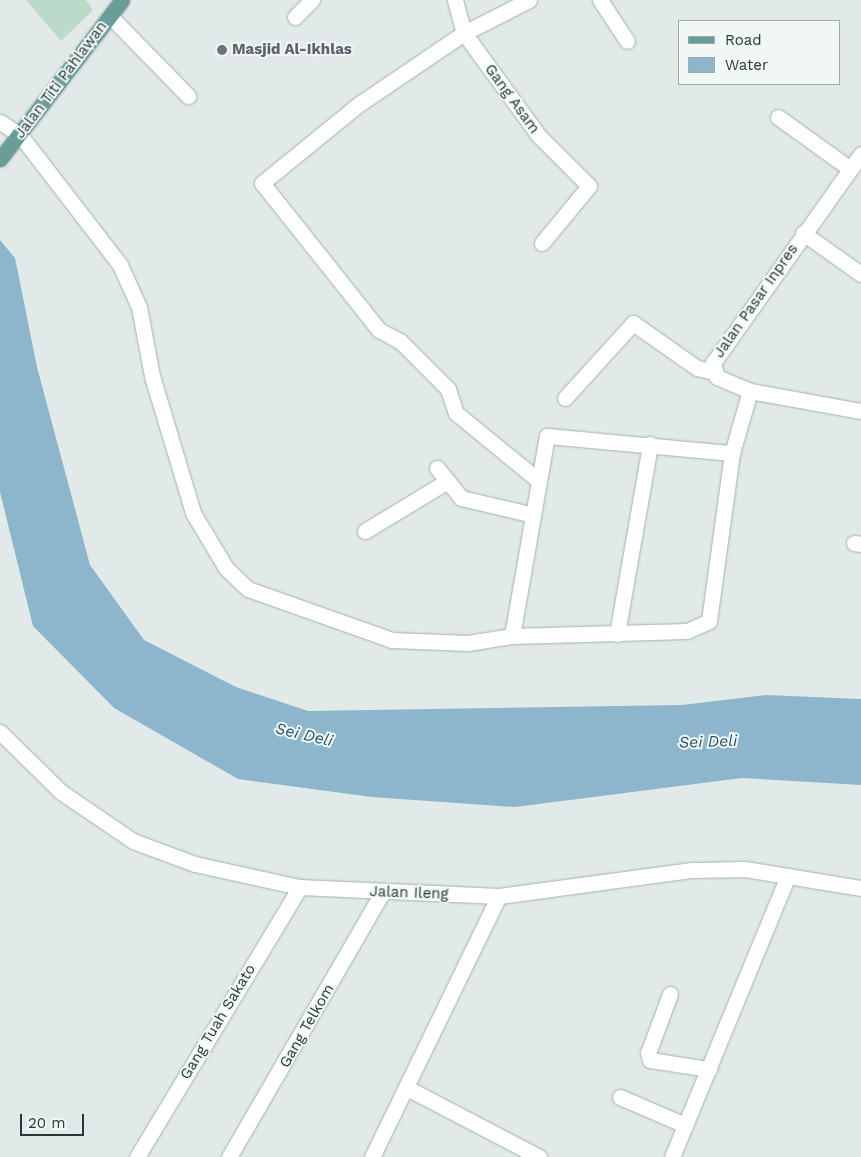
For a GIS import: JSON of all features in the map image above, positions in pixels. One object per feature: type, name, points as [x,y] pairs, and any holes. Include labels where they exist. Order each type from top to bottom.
[{"type":"main road","name":"Jalan Titi Pahlawan","points":[[0,159],[122,0]]},
{"type":"street","points":[[295,16],[312,0]]},
{"type":"street","name":"Gang Asam","points":[[455,0],[464,33],[538,135],[589,186],[542,243]]},
{"type":"street","points":[[529,0],[464,33],[359,104],[262,183],[379,330],[400,341],[448,389],[456,413],[538,480]]},
{"type":"street","points":[[600,0],[627,41]]},
{"type":"street","points":[[110,16],[188,96]]},
{"type":"street","points":[[778,117],[850,169]]},
{"type":"street","points":[[0,122],[20,135],[120,265],[139,307],[152,376],[193,513],[226,568],[248,589],[392,640],[468,643],[512,636],[688,631],[709,621],[732,453],[750,391]]},
{"type":"street","name":"Jalan Pasar Inpres","points":[[861,154],[803,233],[713,363],[714,372],[750,391],[861,411]]},
{"type":"street","points":[[803,233],[861,274]]},
{"type":"street","points":[[565,398],[633,323],[696,368],[714,372]]},
{"type":"street","points":[[512,636],[530,514],[547,436],[732,453]]},
{"type":"street","points":[[617,634],[650,444]]},
{"type":"street","points":[[437,468],[446,482],[469,502],[530,514]]},
{"type":"street","points":[[365,531],[446,482]]},
{"type":"street","name":"Jalan Ileng","points":[[0,732],[61,792],[133,841],[195,864],[300,888],[382,893],[499,896],[692,870],[744,868],[861,888]]},
{"type":"street","points":[[672,1157],[788,876]]},
{"type":"street","name":"Gang Tuah Sakato","points":[[137,1157],[300,888]]},
{"type":"street","name":"Gang Telkom","points":[[229,1157],[382,893]]},
{"type":"street","points":[[372,1157],[409,1089],[499,896]]},
{"type":"street","points":[[670,994],[648,1053],[650,1060],[709,1068]]},
{"type":"street","points":[[409,1089],[512,1151],[539,1157]]},
{"type":"street","points":[[620,1097],[685,1125]]},
{"type":"green space","points":[[26,0],[86,0],[93,10],[61,41]]},
{"type":"water","name":"Sei Deli","points":[[0,240],[15,258],[37,367],[90,565],[144,640],[236,687],[308,711],[682,705],[766,695],[861,699],[861,785],[742,778],[515,807],[372,797],[238,779],[114,708],[33,626],[0,492]]},
{"type":"place","name":"Masjid Al-Ikhlas","points":[[222,50]]}]
